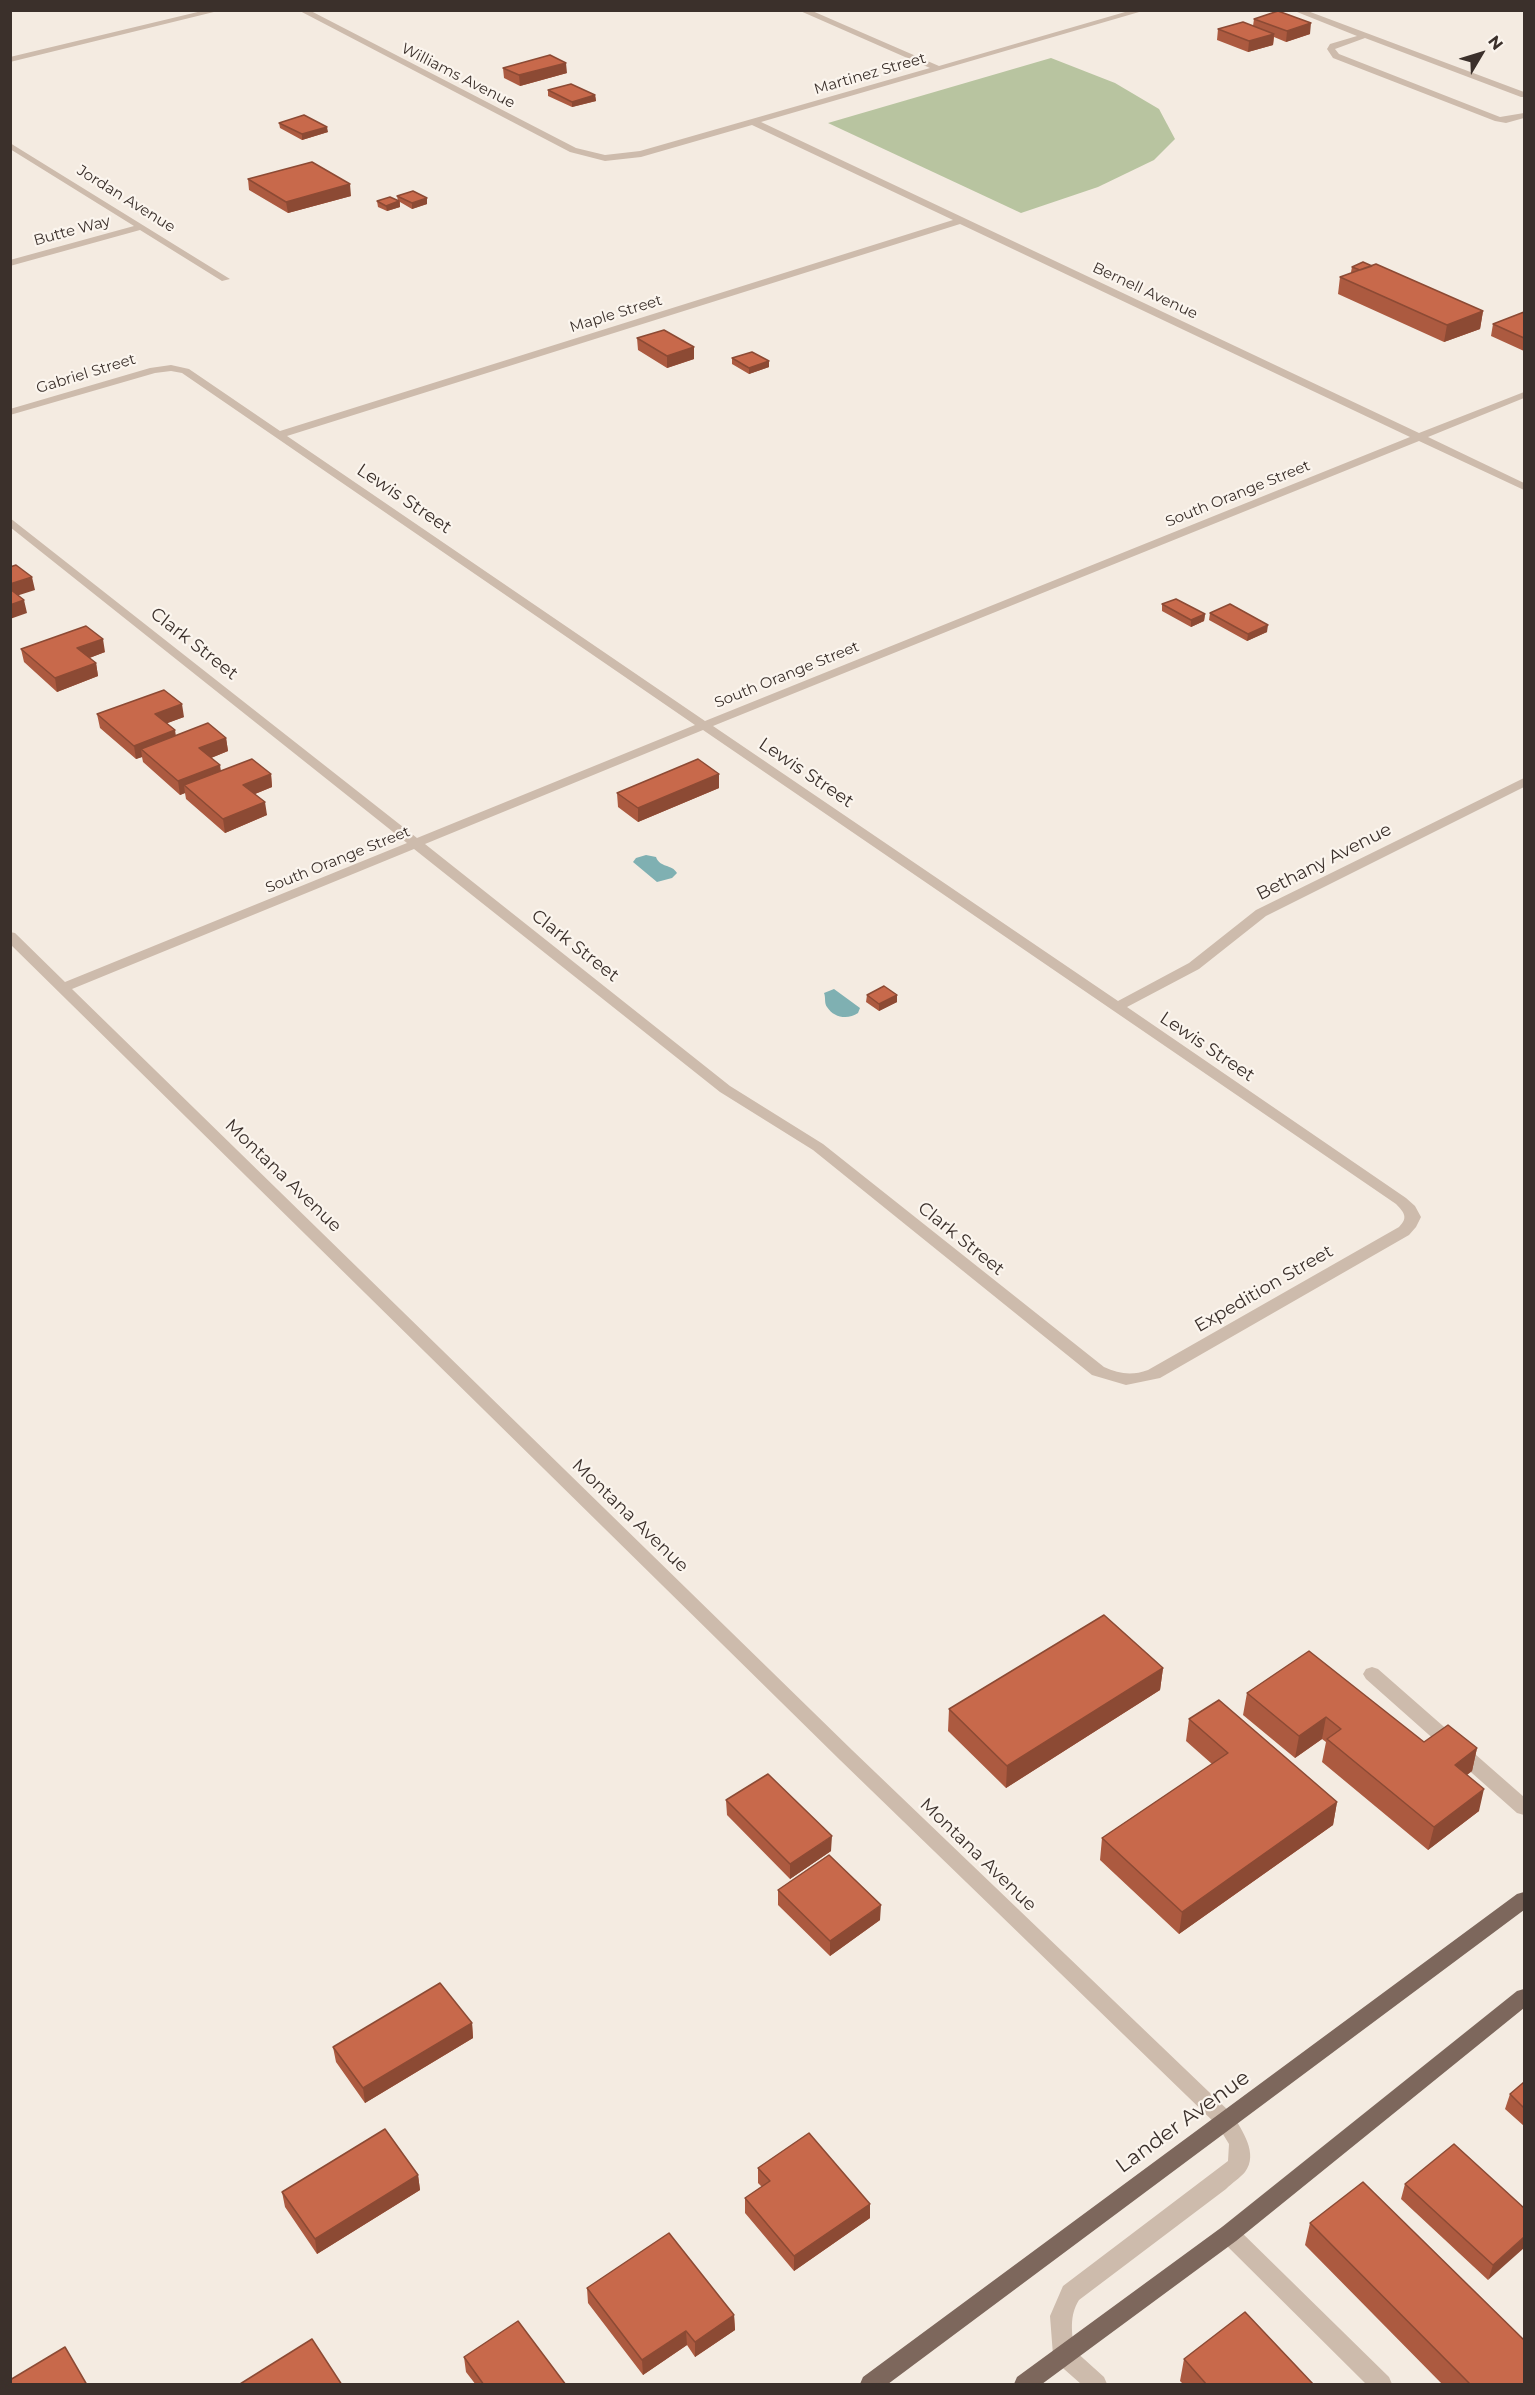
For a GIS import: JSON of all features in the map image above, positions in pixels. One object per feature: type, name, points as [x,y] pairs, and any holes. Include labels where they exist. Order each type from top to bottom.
[{"type":"main road","name":"Lander Avenue","points":[[871,2385],[1524,1900]]},
{"type":"main road","points":[[1025,2385],[1230,2234],[1524,1997]]},
{"type":"street","points":[[10,60],[218,10]]},
{"type":"street","name":"Williams Avenue","points":[[302,10],[573,150],[605,158]]},
{"type":"street","points":[[802,10],[939,69]]},
{"type":"street","name":"Martinez Street","points":[[605,158],[641,154],[1142,10]]},
{"type":"street","points":[[1296,10],[1524,95]]},
{"type":"street","points":[[1364,36],[1330,49],[1336,56],[1497,119],[1506,120],[1524,116]]},
{"type":"street","name":"Bernell Avenue","points":[[753,122],[1524,487]]},
{"type":"street","name":"Jordan Avenue","points":[[13,149],[225,279]]},
{"type":"street","name":"Maple Street","points":[[279,435],[962,220]]},
{"type":"street","name":"Butte Way","points":[[10,263],[142,227]]},
{"type":"street","name":"Lewis Street","points":[[171,368],[185,372],[279,435],[1401,1201],[1410,1209],[1413,1217]]},
{"type":"street","name":"Gabriel Street","points":[[10,412],[154,370],[171,368]]},
{"type":"street","name":"South Orange Street","points":[[63,988],[704,725],[1524,395]]},
{"type":"street","name":"Clark Street","points":[[10,521],[725,1089],[818,1147],[1098,1371],[1112,1379],[1127,1382]]},
{"type":"street","name":"Bethany Avenue","points":[[1117,1007],[1194,966],[1261,913],[1524,782]]},
{"type":"street","name":"Montana Avenue","points":[[10,936],[846,1755],[1225,2120],[1239,2143],[1238,2165],[1219,2182],[1071,2293],[1062,2306],[1060,2321],[1064,2355]]},
{"type":"street","name":"Expedition Street","points":[[1127,1382],[1141,1379],[1165,1368],[1404,1231],[1411,1224],[1413,1217]]},
{"type":"street","points":[[1372,1674],[1524,1808]]},
{"type":"street","points":[[1230,2234],[1381,2385]]},
{"type":"street","points":[[1064,2355],[1096,2385]]},
{"type":"green space","points":[[1051,58],[1115,83],[1159,109],[1175,139],[1154,160],[1098,187],[1021,213],[828,123]]},
{"type":"water","points":[[646,855],[656,857],[660,863],[677,873],[672,878],[657,882],[633,862],[636,858]]},
{"type":"water","points":[[834,989],[860,1008],[858,1013],[850,1017],[841,1017],[830,1011],[826,1005],[824,993]]},
{"type":"building","points":[[1278,11],[1311,23],[1287,31],[1254,19]]},
{"type":"building","points":[[1243,22],[1274,34],[1249,41],[1218,29]]},
{"type":"building","points":[[550,55],[566,63],[519,75],[503,68]]},
{"type":"building","points":[[571,84],[595,95],[572,102],[548,90]]},
{"type":"building","points":[[304,115],[327,127],[302,134],[279,123]]},
{"type":"building","points":[[312,162],[350,184],[286,202],[248,179]]},
{"type":"building","points":[[413,191],[427,198],[412,203],[397,196]]},
{"type":"building","points":[[390,197],[399,201],[386,206],[377,201]]},
{"type":"building","points":[[1363,262],[1372,266],[1360,270],[1352,267]]},
{"type":"building","points":[[1376,264],[1483,311],[1447,325],[1340,277]]},
{"type":"building","points":[[1524,312],[1524,338],[1493,324]]},
{"type":"building","points":[[664,330],[694,347],[667,356],[637,338]]},
{"type":"building","points":[[752,352],[769,361],[749,368],[732,358]]},
{"type":"building","points":[[16,565],[32,577],[10,584],[10,567]]},
{"type":"building","points":[[10,589],[24,600],[10,605]]},
{"type":"building","points":[[1176,599],[1205,614],[1191,620],[1162,604]]},
{"type":"building","points":[[1230,604],[1268,625],[1248,634],[1210,613]]},
{"type":"building","points":[[86,626],[103,639],[77,648],[96,663],[55,678],[21,649]]},
{"type":"building","points":[[164,690],[182,704],[155,714],[175,730],[134,746],[97,714]]},
{"type":"building","points":[[208,723],[226,738],[199,748],[220,765],[178,781],[141,749]]},
{"type":"building","points":[[252,759],[271,774],[243,785],[265,802],[223,819],[184,785]]},
{"type":"building","points":[[698,759],[719,774],[638,808],[617,793]]},
{"type":"building","points":[[884,986],[897,995],[879,1004],[867,995]]},
{"type":"building","points":[[1104,1615],[1163,1668],[1007,1766],[949,1709]]},
{"type":"building","points":[[1309,1651],[1424,1742],[1448,1725],[1477,1748],[1455,1765],[1484,1789],[1434,1827],[1327,1739],[1341,1729],[1326,1717],[1299,1736],[1247,1693]]},
{"type":"building","points":[[1219,1700],[1337,1802],[1182,1912],[1102,1838],[1228,1753],[1189,1719]]},
{"type":"building","points":[[768,1774],[832,1836],[790,1864],[726,1800]]},
{"type":"building","points":[[829,1855],[881,1905],[830,1941],[778,1890]]},
{"type":"building","points":[[440,1983],[472,2023],[363,2088],[333,2047]]},
{"type":"building","points":[[1524,2082],[1524,2108],[1510,2094]]},
{"type":"building","points":[[385,2129],[418,2175],[315,2239],[282,2192]]},
{"type":"building","points":[[809,2133],[870,2204],[794,2256],[745,2198],[770,2181],[758,2168]]},
{"type":"building","points":[[1454,2144],[1524,2208],[1524,2237],[1493,2265],[1405,2184]]},
{"type":"building","points":[[1363,2182],[1524,2340],[1524,2385],[1471,2385],[1310,2223]]},
{"type":"building","points":[[669,2233],[734,2315],[695,2342],[686,2331],[642,2360],[587,2288]]},
{"type":"building","points":[[1245,2312],[1314,2385],[1207,2385],[1184,2359]]},
{"type":"building","points":[[518,2321],[566,2385],[484,2385],[464,2357]]},
{"type":"building","points":[[312,2339],[342,2385],[240,2385],[240,2384]]},
{"type":"building","points":[[65,2347],[87,2385],[10,2385],[10,2380]]}]
